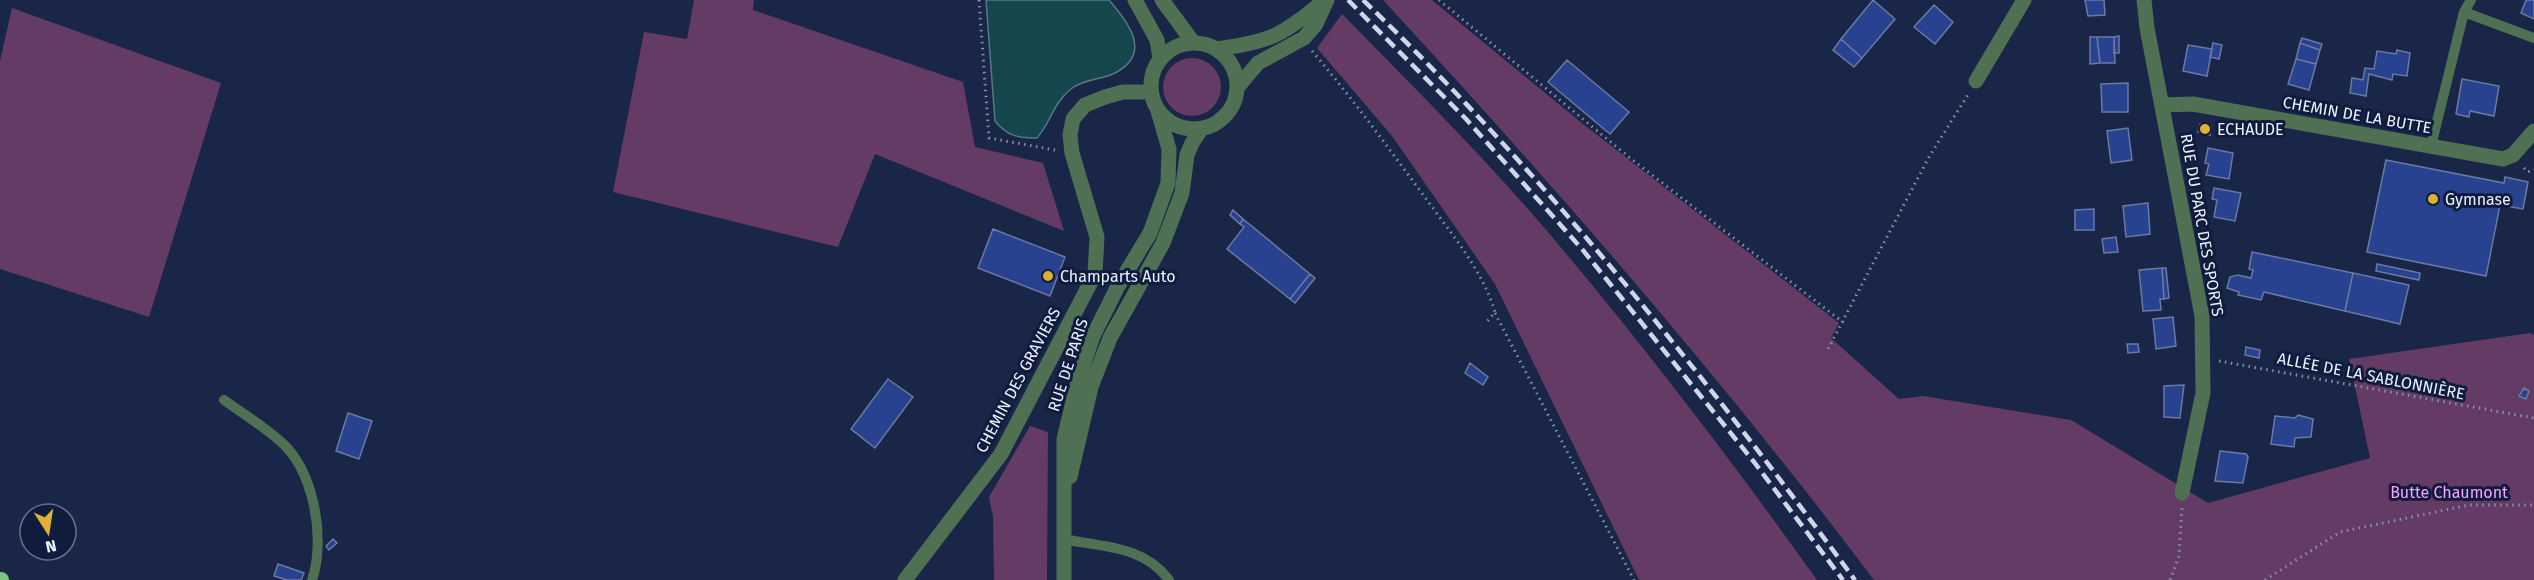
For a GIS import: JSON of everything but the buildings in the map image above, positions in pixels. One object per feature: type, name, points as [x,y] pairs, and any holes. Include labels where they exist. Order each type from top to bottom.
[{"type":"street","points":[[1135,0],[1157,40],[1160,58]]},
{"type":"street","points":[[1162,0],[1193,42]]},
{"type":"street","points":[[1216,49],[1232,66],[1237,88],[1235,98],[1225,116],[1215,124],[1202,128],[1178,126],[1158,111],[1151,92],[1152,74],[1160,58],[1175,47],[1193,42],[1216,49],[1272,38],[1285,32],[1326,0]]},
{"type":"street","points":[[1237,88],[1258,63],[1304,38],[1316,24],[1326,0]]},
{"type":"street","points":[[1976,81],[2025,0]]},
{"type":"street","name":"RUE DU PARC DES SPORTS","points":[[2144,0],[2202,316],[2204,393],[2182,493]]},
{"type":"street","name":"CHEMIN DES GRAVIERS","points":[[905,580],[1001,454],[1095,274],[1097,237],[1072,153],[1070,135],[1073,119],[1085,105],[1123,92],[1151,92]]},
{"type":"street","name":"CHEMIN DE LA BUTTE","points":[[2162,105],[2193,104],[2503,159],[2513,155],[2534,131]]},
{"type":"street","name":"RUE DE PARIS","points":[[1064,580],[1064,440],[1078,381],[1093,336],[1118,286],[1150,233],[1168,183],[1169,149],[1158,111]]},
{"type":"street","name":"RUE DE PARIS","points":[[1063,504],[1091,387],[1110,338],[1163,243],[1182,193],[1187,155],[1202,128]]},
{"type":"lane","points":[[2431,146],[2464,12],[2471,0]]},
{"type":"lane","points":[[2464,12],[2534,38]]},
{"type":"lane","points":[[224,400],[282,442],[306,476],[317,521],[316,569],[312,580]]},
{"type":"lane","points":[[1063,539],[1122,548],[1147,559],[1169,580]]},
{"type":"path","points":[[979,0],[989,138],[1072,153]]},
{"type":"path","points":[[1439,0],[1630,158],[1844,323]]},
{"type":"path","points":[[1311,50],[1372,123],[1454,237],[1488,290],[1495,312],[1634,580]]},
{"type":"path","points":[[1828,349],[1844,323],[1929,157],[1976,81]]},
{"type":"path","points":[[1485,324],[1495,312]]},
{"type":"path","name":"ALLÉE DE LA SABLONNIÈRE","points":[[2203,358],[2534,418]]},
{"type":"path","points":[[2170,580],[2179,556],[2182,493]]},
{"type":"path","points":[[2265,580],[2340,532],[2469,505],[2534,505]]},
{"type":"green space","points":[[694,0],[754,0],[753,10],[963,82],[975,147],[1043,163],[1064,231],[875,154],[838,247],[613,192],[644,32],[687,39]]},
{"type":"green space","name":"Butte Chaumont","points":[[1383,0],[1432,0],[1583,124],[1839,323],[1831,338],[1899,399],[1923,396],[2071,420],[2208,503],[2370,458],[2349,359],[2530,333],[2534,335],[2534,580],[1874,580],[1697,356],[1574,212]]},
{"type":"green space","points":[[12,8],[221,83],[149,317],[0,269],[0,61]]},
{"type":"green space","points":[[1342,14],[1444,118],[1542,225],[1614,311],[1683,400],[1817,580],[1639,580],[1495,284],[1392,136],[1317,48]]},
{"type":"green space","points":[[1192,58],[1208,63],[1216,71],[1221,87],[1216,103],[1208,111],[1192,116],[1176,111],[1168,103],[1163,87],[1168,71],[1176,63]]},
{"type":"green space","points":[[1030,426],[1048,432],[1047,580],[994,580],[993,517],[989,497]]},
{"type":"shaded area","points":[[986,0],[1109,0],[1129,27],[1135,47],[1133,56],[1115,73],[1081,83],[1065,94],[1037,138],[1013,135],[995,121]]},
{"type":"railway","points":[[1348,0],[1466,119],[1582,249],[1754,462],[1843,580]]},
{"type":"railway","points":[[1363,0],[1495,135],[1621,280],[1741,429],[1855,580]]},
{"type":"place","name":"ECHAUDE","points":[[2205,129]]},
{"type":"place","name":"Gymnase","points":[[2433,199]]},
{"type":"place","name":"Champarts Auto","points":[[1048,276]]}]
